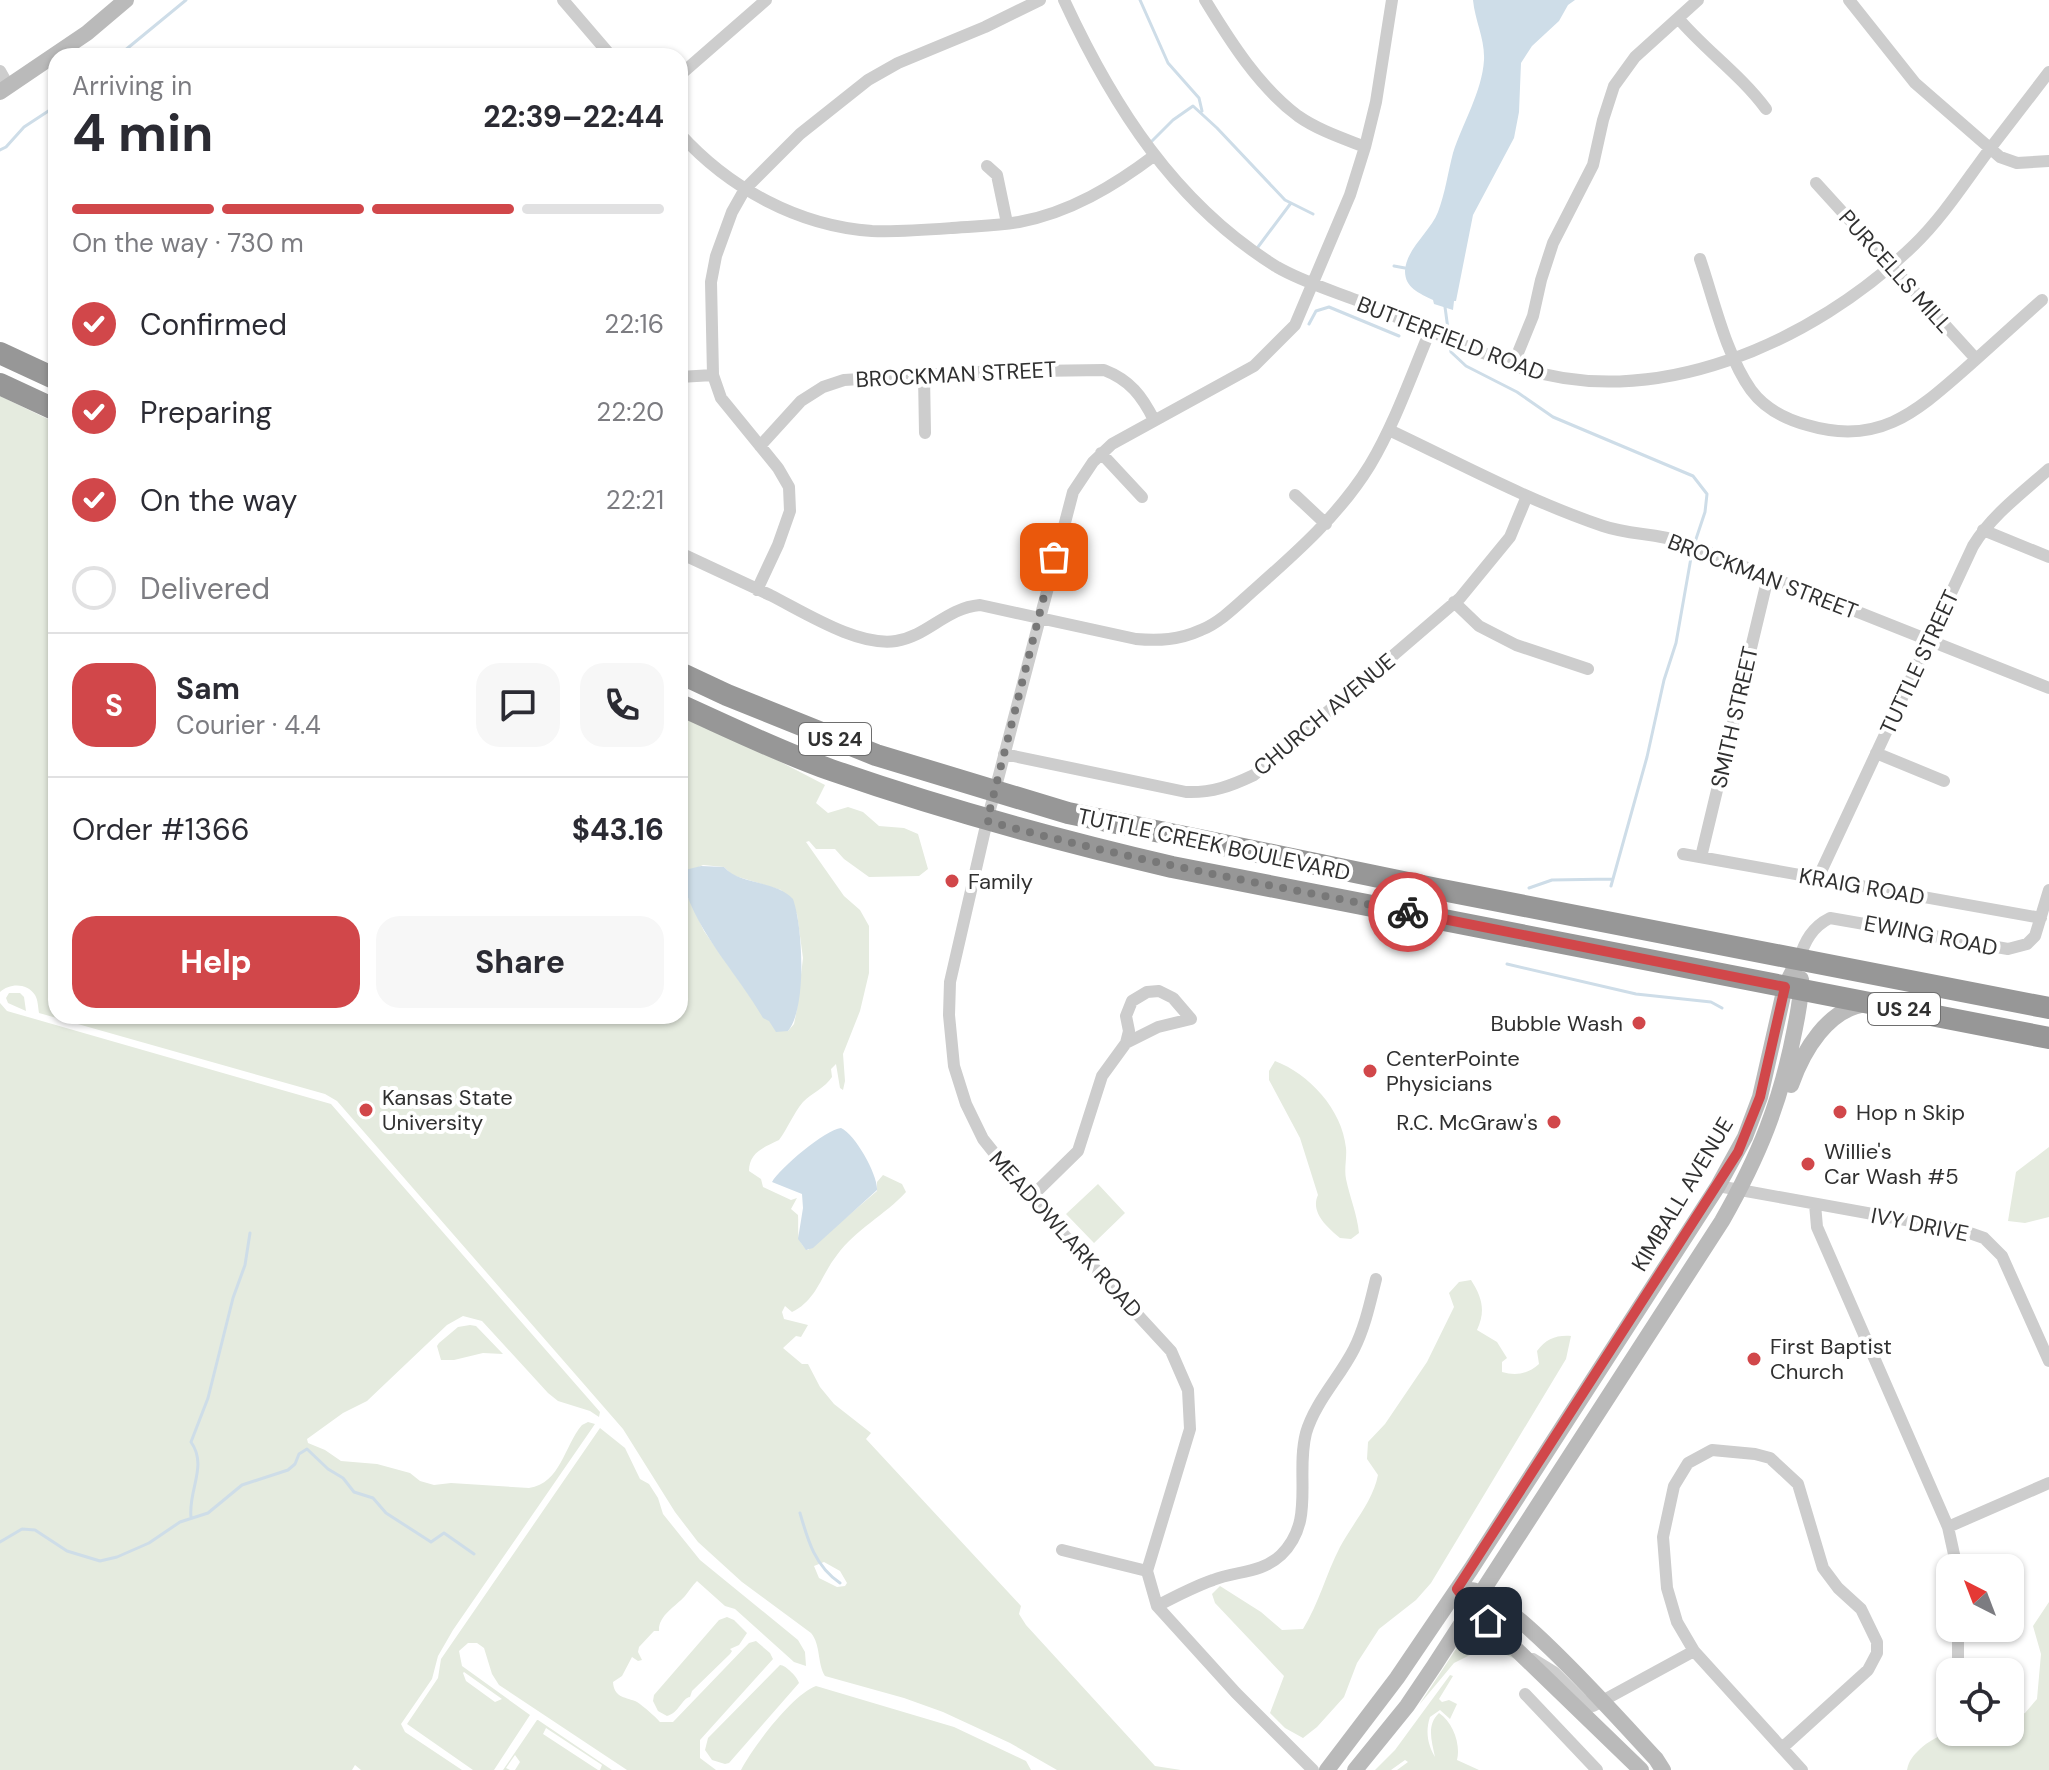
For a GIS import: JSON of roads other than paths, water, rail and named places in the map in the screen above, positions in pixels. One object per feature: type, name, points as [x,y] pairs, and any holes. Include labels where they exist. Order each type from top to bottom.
[{"type":"highway","points":[[0,353],[48,375]]},
{"type":"highway","points":[[0,384],[48,406]]},
{"type":"highway","name":"TUTTLE CREEK BOULEVARD","points":[[688,677],[876,755],[1068,813],[2049,1008]]},
{"type":"highway","name":"TUTTLE CREEK BOULEVARD","points":[[688,708],[829,769],[987,821],[1063,842],[1172,867],[2049,1038]]},
{"type":"main road","points":[[65,48],[126,0]]},
{"type":"main road","points":[[4,90],[48,60]]},
{"type":"main road","name":"KIMBALL AVENUE","points":[[1355,1770],[1407,1706],[1741,1189],[1773,1117],[1792,1042],[1794,989],[1799,959]]},
{"type":"main road","name":"KIMBALL AVENUE","points":[[1327,1770],[1383,1698],[1457,1589],[1718,1186],[1742,1145],[1794,989]]},
{"type":"main road","points":[[1773,1117],[1786,1098],[1803,1056],[1827,1025],[1841,1012],[1872,1003]]},
{"type":"main road","points":[[1457,1589],[1481,1591],[1530,1629],[1656,1759],[1663,1770]]},
{"type":"main road","points":[[1457,1589],[1470,1607],[1641,1770]]},
{"type":"street","points":[[563,0],[604,48]]},
{"type":"street","points":[[688,68],[766,0]]},
{"type":"street","points":[[757,590],[790,511],[789,487],[778,468],[721,398],[713,375],[711,282],[728,221],[745,189],[800,134],[868,80],[898,63],[1040,0]]},
{"type":"street","name":"BUTTERFIELD ROAD","points":[[1064,0],[1107,88],[1155,155],[1193,200],[1236,237],[1280,268],[1314,283],[1536,374],[1577,382],[1637,381],[1692,371],[1806,327],[1860,292],[1891,267],[1935,222],[2049,72]]},
{"type":"street","points":[[1205,0],[1259,78],[1277,98],[1321,130],[1365,147]]},
{"type":"street","name":"MEADOWLARK ROAD","points":[[1147,1571],[1190,1429],[1188,1390],[1171,1351],[1030,1198],[983,1139],[966,1104],[954,1066],[949,1015],[950,982],[994,792],[1073,492],[1101,453],[1126,435],[1254,366],[1295,325],[1350,195],[1365,147],[1376,102],[1392,0]]},
{"type":"street","points":[[1513,365],[1533,316],[1553,243],[1593,165],[1611,92],[1635,57],[1698,0]]},
{"type":"street","points":[[1849,0],[1915,83],[1990,149],[2000,157],[2017,163],[2049,161]]},
{"type":"street","points":[[1678,18],[1713,56],[1753,91],[1766,109]]},
{"type":"street","points":[[0,71],[4,90]]},
{"type":"street","points":[[688,143],[704,160],[745,189],[792,213],[870,231],[909,231],[1029,220],[1084,201],[1155,155]]},
{"type":"street","points":[[987,166],[997,175],[1007,223]]},
{"type":"street","name":"PURCELLS MILL","points":[[1816,183],[1976,359]]},
{"type":"street","points":[[1700,259],[1734,357],[1751,390],[1777,414],[1839,433],[1877,429],[1897,422],[1932,397],[2042,300]]},
{"type":"street","points":[[688,557],[858,637],[877,642],[906,639],[955,610],[968,606],[991,606],[1136,639],[1161,641],[1185,637],[1220,619],[1326,524],[1369,465],[1389,430],[1430,331]]},
{"type":"street","name":"BROCKMAN STREET","points":[[760,446],[801,401],[823,387],[844,380],[1065,369],[1104,370],[1121,377],[1135,388],[1154,420]]},
{"type":"street","points":[[688,377],[713,375]]},
{"type":"street","points":[[924,375],[925,433]]},
{"type":"street","name":"BROCKMAN STREET","points":[[1389,430],[1527,496],[1611,528],[1665,536],[1682,542],[2049,688]]},
{"type":"street","points":[[1101,453],[1142,497]]},
{"type":"street","name":"TUTTLE STREET","points":[[1818,878],[1973,546],[1983,530],[2049,469]]},
{"type":"street","points":[[1295,495],[1326,524]]},
{"type":"street","name":"CHURCH AVENUE","points":[[1004,754],[1186,792],[1204,793],[1221,789],[1254,775],[1454,602],[1484,571],[1510,537],[1527,496]]},
{"type":"street","points":[[1983,530],[2049,557]]},
{"type":"street","name":"SMITH STREET","points":[[1701,857],[1768,577]]},
{"type":"street","points":[[1454,602],[1479,626],[1516,645],[1588,669]]},
{"type":"street","points":[[1876,753],[1944,781]]},
{"type":"street","name":"KRAIG ROAD","points":[[1683,854],[2041,918]]},
{"type":"street","name":"EWING ROAD","points":[[1799,959],[1805,941],[1818,923],[1830,918],[2008,949],[2027,944],[2035,936],[2049,890]]},
{"type":"street","points":[[1030,1198],[1078,1151],[1102,1076],[1126,1043],[1129,1031],[1126,1016],[1138,996],[1159,991],[1173,998],[1191,1019],[1158,1027],[1126,1043]]},
{"type":"street","name":"IVY DRIVE","points":[[1718,1186],[1961,1230],[1984,1238],[2002,1256],[2049,1361]]},
{"type":"street","points":[[1815,1204],[1817,1227],[1948,1527],[1954,1554]]},
{"type":"street","points":[[1157,1606],[1215,1579],[1268,1565],[1293,1540],[1302,1519],[1302,1467],[1306,1433],[1363,1330],[1376,1279]]},
{"type":"street","points":[[1782,1748],[1868,1670],[1877,1653],[1877,1642],[1861,1609],[1838,1588],[1823,1568],[1798,1484],[1770,1458],[1712,1450],[1688,1463],[1674,1486],[1663,1537],[1667,1588],[1677,1622],[1694,1651],[1782,1748],[1802,1770]]},
{"type":"street","points":[[1948,1527],[2049,1483]]},
{"type":"street","points":[[1062,1550],[1147,1571],[1157,1606],[1236,1693],[1313,1770]]},
{"type":"street","points":[[1518,1650],[1554,1672],[1582,1700],[1593,1706],[1694,1651]]},
{"type":"street","points":[[1525,1694],[1597,1770]]},
{"type":"waterway","points":[[128,48],[186,0]]},
{"type":"waterway","points":[[1140,0],[1168,63],[1199,98],[1202,111]]},
{"type":"waterway","points":[[1152,141],[1193,106],[1285,200],[1313,214]]},
{"type":"waterway","points":[[0,150],[24,127],[48,111]]},
{"type":"waterway","points":[[1258,247],[1291,203]]},
{"type":"waterway","points":[[1394,266],[1405,268]]},
{"type":"waterway","points":[[1309,324],[1316,311],[1329,307],[1399,336]]},
{"type":"waterway","points":[[1445,307],[1448,329]]},
{"type":"waterway","points":[[1450,346],[1451,352],[1466,366],[1517,392],[1553,417],[1693,476],[1707,494],[1705,512],[1694,545]]},
{"type":"waterway","points":[[1611,886],[1676,643],[1692,552]]},
{"type":"waterway","points":[[1529,888],[1552,880],[1612,879]]},
{"type":"waterway","points":[[1507,964],[1636,994],[1711,1002],[1722,1008]]},
{"type":"waterway","points":[[191,1517],[198,1469],[196,1451],[191,1442],[208,1398],[233,1298],[245,1265],[250,1233]]},
{"type":"waterway","points":[[0,1542],[22,1529],[35,1530],[67,1551],[100,1561],[117,1557],[149,1543],[180,1522],[208,1513],[242,1485],[288,1470],[299,1454],[307,1449],[328,1469],[343,1478],[354,1492],[373,1498],[386,1513],[431,1542],[444,1533],[474,1554]]},
{"type":"waterway","points":[[800,1513],[818,1561],[840,1583]]},
{"type":"place","name":"Family","points":[[952,881]]},
{"type":"place","name":"Bubble Wash","points":[[1639,1023]]},
{"type":"place","name":"CenterPointe Physicians","points":[[1370,1071]]},
{"type":"place","name":"Kansas State University","points":[[366,1110]]},
{"type":"place","name":"Hop n Skip","points":[[1840,1112]]},
{"type":"place","name":"R.C. McGraw's","points":[[1554,1122]]},
{"type":"place","name":"Willie's Car Wash #5","points":[[1808,1164]]},
{"type":"place","name":"First Baptist Church","points":[[1754,1359]]}]
